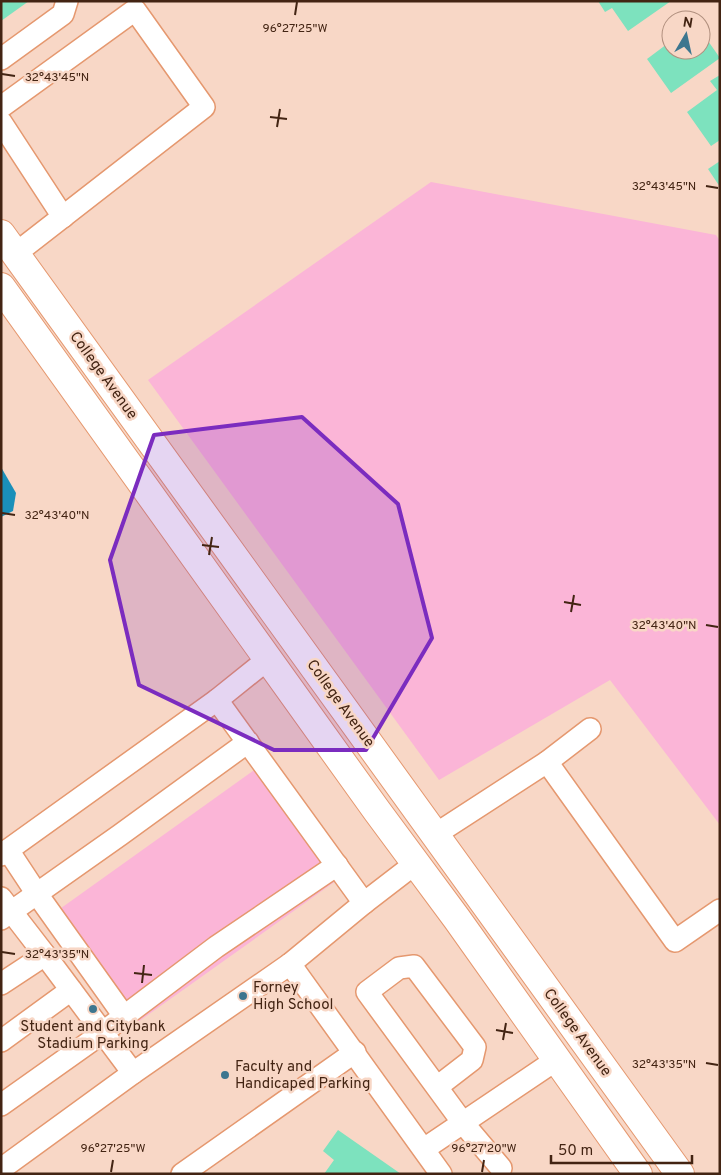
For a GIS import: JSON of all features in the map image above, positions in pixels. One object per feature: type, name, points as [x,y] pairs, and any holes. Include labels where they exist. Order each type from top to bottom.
[{"type":"main road","name":"College Avenue","points":[[8,244],[680,1174]]},
{"type":"main road","points":[[1,287],[457,919],[638,1174]]},
{"type":"main road","points":[[268,659],[297,642]]},
{"type":"main road","points":[[416,864],[436,834]]},
{"type":"lane","points":[[1,59],[62,14],[67,1]]},
{"type":"lane","points":[[1,107],[135,10],[204,108],[64,217],[8,244]]},
{"type":"lane","points":[[1,122],[64,217]]},
{"type":"lane","points":[[124,1016],[37,894],[4,852],[217,700],[268,659]]},
{"type":"lane","points":[[217,700],[364,903]]},
{"type":"lane","points":[[436,834],[547,762],[590,729]]},
{"type":"lane","points":[[133,1073],[45,955],[5,909],[37,894],[248,742]]},
{"type":"lane","points":[[547,762],[675,941],[720,910]]},
{"type":"lane","points":[[1,1169],[133,1073],[290,964],[364,903],[416,864]]},
{"type":"lane","points":[[1,1105],[103,1032],[216,947],[337,866]]},
{"type":"lane","points":[[1,984],[45,955]]},
{"type":"lane","points":[[290,964],[441,1174]]},
{"type":"lane","points":[[436,1087],[472,1060],[475,1047],[414,966],[399,968],[367,992],[436,1087],[463,1123],[500,1168]]},
{"type":"lane","points":[[1,1041],[71,990]]},
{"type":"lane","points":[[182,1174],[355,1052]]},
{"type":"lane","points":[[424,1149],[556,1060]]},
{"type":"highlighted area","points":[[302,417],[398,504],[432,638],[366,750],[274,750],[139,685],[110,560],[154,435]]},
{"type":"shaded area","points":[[431,182],[716,235],[720,241],[720,825],[610,680],[439,780],[148,380]]},
{"type":"shaded area","points":[[267,761],[347,873],[138,1022],[57,911]]},
{"type":"water","points":[[1,467],[16,493],[13,511],[1,517]]},
{"type":"building","points":[[1,1],[29,1],[1,21]]},
{"type":"building","points":[[598,1],[671,1],[628,31],[612,8],[605,12]]},
{"type":"building","points":[[711,45],[720,58],[671,93],[647,59],[661,48],[661,60],[711,60]]},
{"type":"building","points":[[720,75],[720,140],[711,146],[687,112],[717,90],[710,81]]},
{"type":"building","points":[[720,161],[720,187],[708,169]]},
{"type":"building","points":[[338,1130],[401,1174],[324,1174],[334,1160],[323,1151]]},
{"type":"place","name":"Forney High School","points":[[243,996]]},
{"type":"place","name":"Student and Citybank Stadium Parking","points":[[93,1009]]},
{"type":"place","name":"Faculty and Handicaped Parking","points":[[225,1075]]}]
